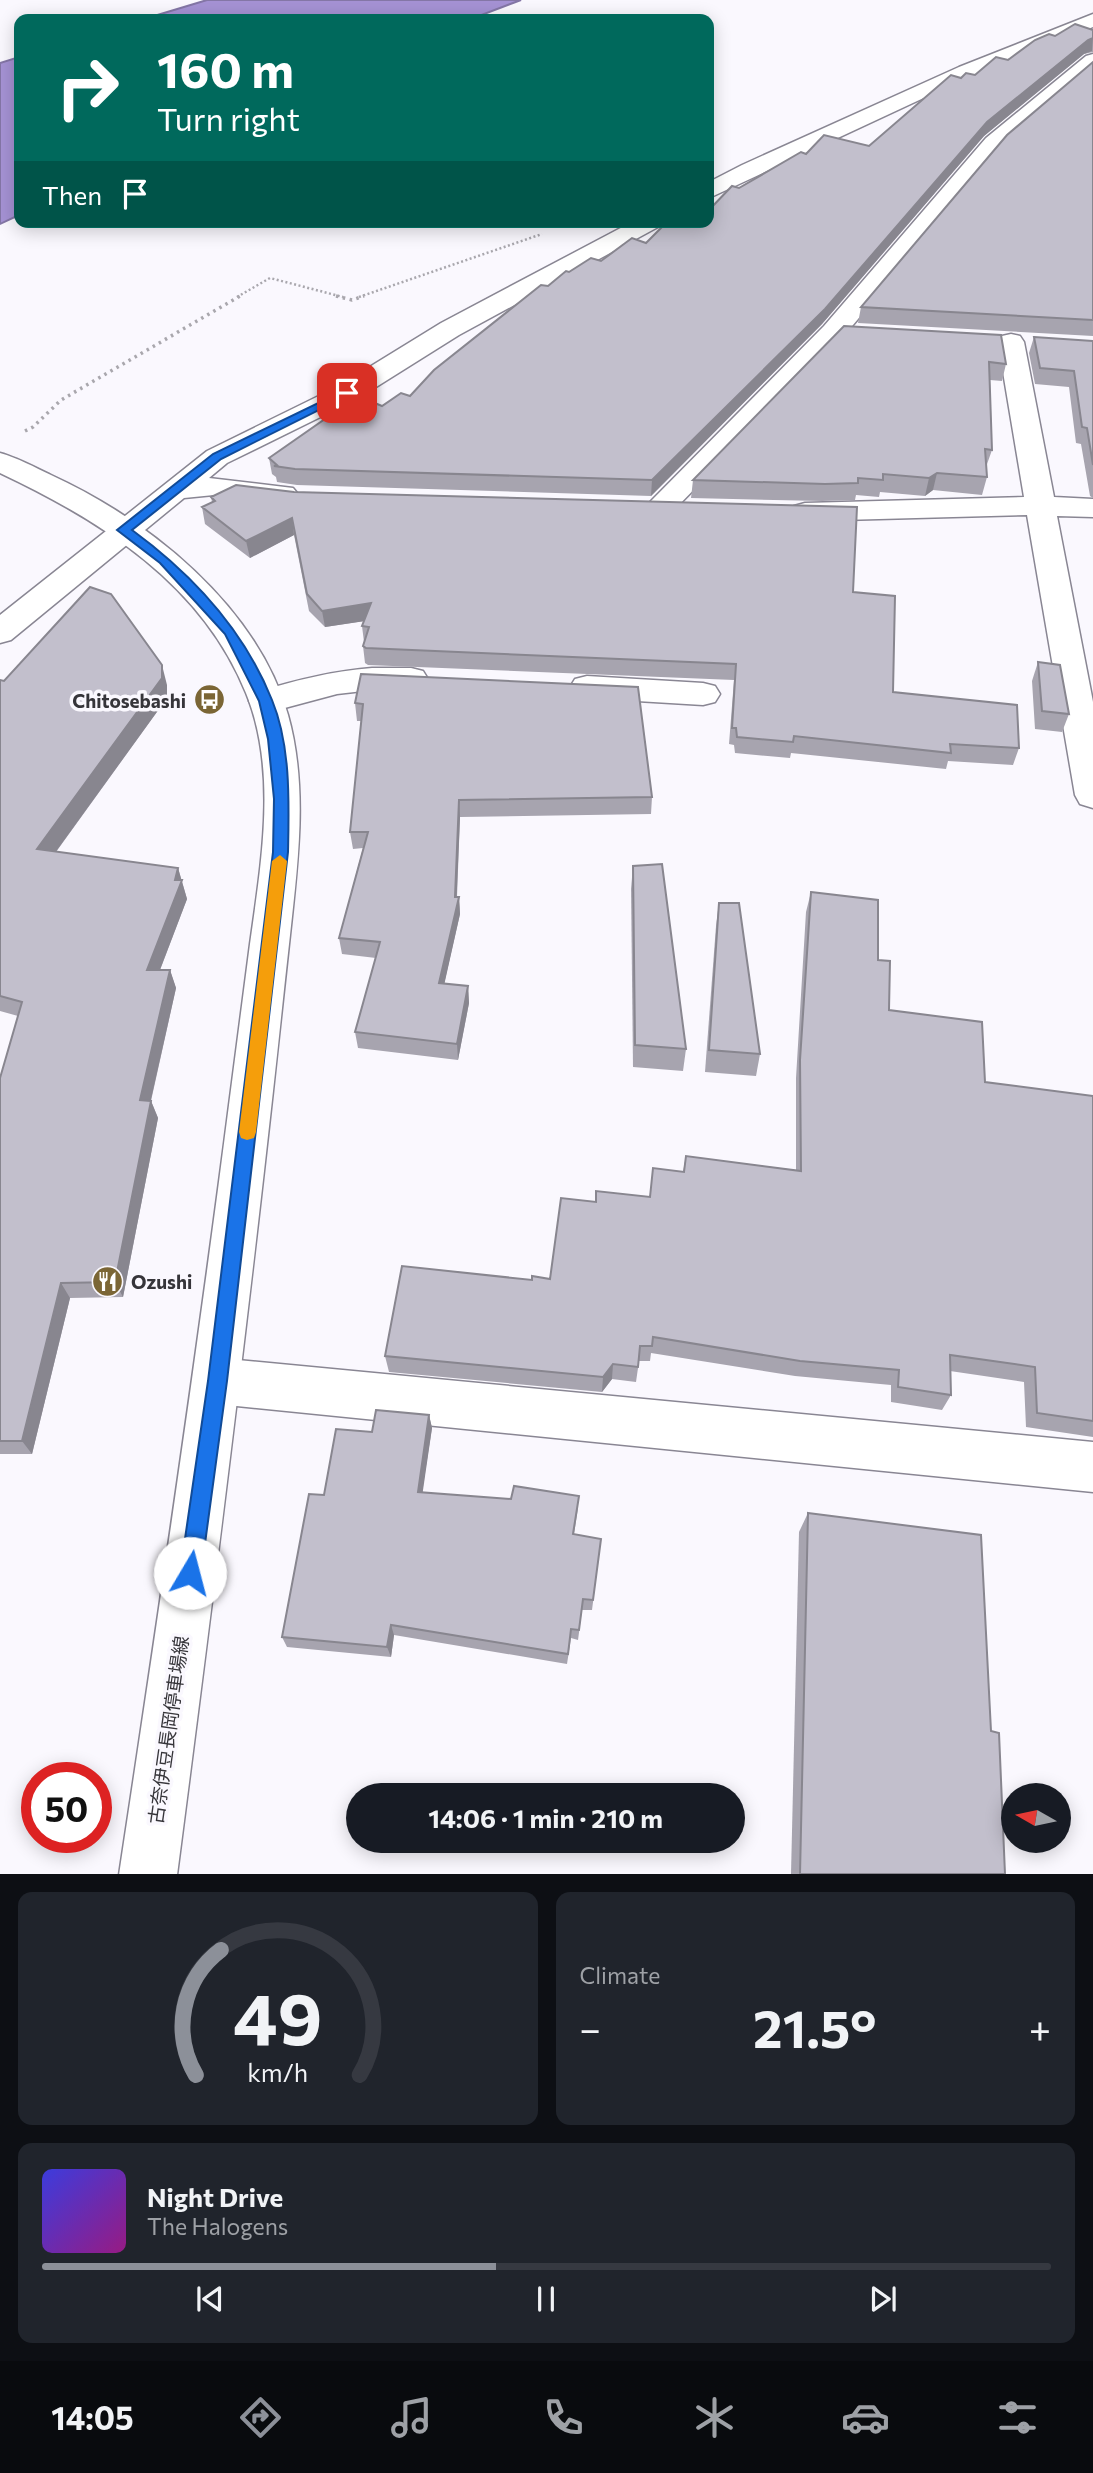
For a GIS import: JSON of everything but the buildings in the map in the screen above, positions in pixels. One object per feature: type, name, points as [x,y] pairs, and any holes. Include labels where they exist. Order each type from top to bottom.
[{"type":"street","points":[[714,188],[966,71],[1093,20]]},
{"type":"street","points":[[701,508],[648,506],[833,331],[995,143],[1093,60]]},
{"type":"street","points":[[0,632],[217,457],[347,393],[450,329],[639,228]]},
{"type":"street","points":[[833,331],[860,333]]},
{"type":"street","points":[[1011,342],[1093,795]]},
{"type":"street","name":"古奈伊豆長岡停車場線","points":[[0,462],[102,513],[165,560],[230,631],[266,701],[275,739],[281,799],[281,852],[218,1381],[148,1874]]},
{"type":"street","points":[[173,491],[214,486],[310,497]]},
{"type":"street","points":[[782,512],[1041,506],[1093,509]]},
{"type":"street","points":[[266,701],[327,683],[362,678],[440,680]]},
{"type":"street","points":[[563,686],[703,694]]},
{"type":"street","points":[[218,1381],[1093,1466]]},
{"type":"path","points":[[22,432],[33,428],[61,400],[270,278],[352,300],[547,232]]},
{"type":"shaded area","points":[[207,0],[521,0],[484,14],[161,14]]},
{"type":"shaded area","points":[[14,59],[14,217],[0,224],[0,63]]},
{"type":"slow traffic","points":[[247,1132],[280,861]]},
{"type":"place","name":"Chitosebashi","points":[[209,700]]},
{"type":"place","name":"Ozushi","points":[[108,1281]]},
{"type":"route","points":[[190,1573],[218,1381],[281,852],[281,799],[275,739],[264,694],[230,631],[165,560],[124,530],[217,457],[347,393]]}]
